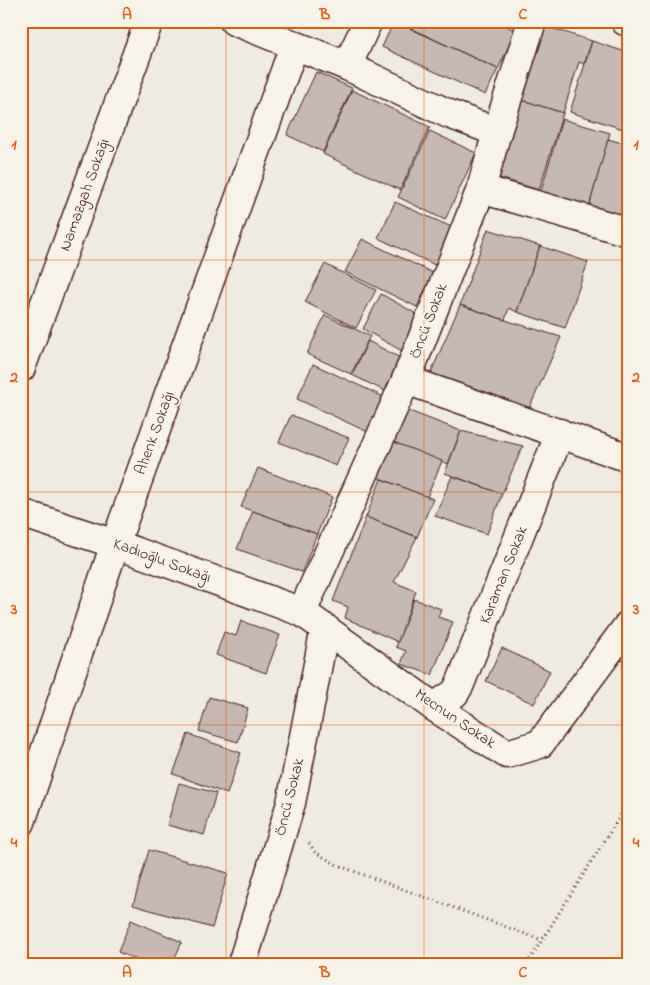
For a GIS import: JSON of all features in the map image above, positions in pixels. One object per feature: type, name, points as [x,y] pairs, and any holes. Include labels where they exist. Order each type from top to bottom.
[{"type":"street","name":"Namazgah Sokağı","points":[[21,368],[148,21]]},
{"type":"street","points":[[234,21],[347,66],[450,114],[497,132]]},
{"type":"street","points":[[347,66],[368,21]]},
{"type":"street","name":"Öncü Sokak","points":[[302,612],[406,380],[481,189],[532,21]]},
{"type":"street","name":"Ahenk Sokağı","points":[[21,822],[116,544],[294,46]]},
{"type":"street","points":[[481,189],[629,232]]},
{"type":"street","points":[[406,380],[629,458]]},
{"type":"street","name":"Karaman Sokak","points":[[434,707],[455,693],[460,684],[560,433]]},
{"type":"street","name":"Kadıoğlu Sokağı","points":[[21,513],[116,544],[302,612]]},
{"type":"street","name":"Mecnun Sokak","points":[[302,612],[434,707],[507,754],[540,744],[629,624]]},
{"type":"street","name":"Öncü Sokak","points":[[242,964],[291,803],[325,628]]},
{"type":"path","points":[[527,964],[629,802]]},
{"type":"path","points":[[291,803],[304,836],[315,852],[337,865],[542,940]]},
{"type":"building","points":[[394,21],[498,69],[485,95],[382,47]]},
{"type":"building","points":[[395,21],[498,21],[516,31],[498,69]]},
{"type":"building","points":[[545,26],[592,41],[584,64],[579,62],[563,113],[522,100]]},
{"type":"building","points":[[592,41],[629,53],[629,131],[570,112]]},
{"type":"building","points":[[316,72],[352,88],[323,152],[287,135]]},
{"type":"building","points":[[352,90],[430,127],[400,190],[323,154]]},
{"type":"building","points":[[522,100],[563,113],[539,190],[496,177]]},
{"type":"building","points":[[562,119],[610,133],[589,207],[540,194]]},
{"type":"building","points":[[430,131],[476,153],[445,220],[398,197]]},
{"type":"building","points":[[608,139],[629,145],[629,218],[589,207]]},
{"type":"building","points":[[395,202],[456,229],[437,266],[378,238]]},
{"type":"building","points":[[488,229],[540,246],[517,312],[509,308],[505,320],[460,305]]},
{"type":"building","points":[[362,239],[433,273],[417,307],[345,272]]},
{"type":"building","points":[[540,246],[588,262],[565,328],[517,312]]},
{"type":"building","points":[[325,264],[376,290],[356,328],[305,302]]},
{"type":"building","points":[[381,294],[422,317],[402,351],[363,329]]},
{"type":"building","points":[[460,305],[561,337],[529,409],[430,375]]},
{"type":"building","points":[[325,315],[370,336],[351,374],[307,354]]},
{"type":"building","points":[[368,341],[406,361],[391,394],[352,375]]},
{"type":"building","points":[[313,364],[386,398],[370,433],[297,399]]},
{"type":"building","points":[[404,409],[461,431],[448,464],[391,441]]},
{"type":"building","points":[[291,415],[349,438],[336,466],[279,442]]},
{"type":"building","points":[[461,431],[523,446],[502,494],[445,473]]},
{"type":"building","points":[[391,441],[442,461],[427,497],[377,477]]},
{"type":"building","points":[[258,468],[332,497],[317,534],[241,507]]},
{"type":"building","points":[[452,476],[502,494],[487,534],[435,516]]},
{"type":"building","points":[[381,479],[433,499],[417,537],[366,517]]},
{"type":"building","points":[[253,511],[317,534],[302,572],[237,549]]},
{"type":"building","points":[[366,517],[417,537],[394,582],[416,591],[398,642],[345,618],[348,607],[333,601]]},
{"type":"building","points":[[414,599],[441,609],[438,617],[453,622],[432,675],[401,664],[406,651],[396,647]]},
{"type":"building","points":[[241,621],[280,635],[266,673],[216,655],[224,632],[236,636]]},
{"type":"building","points":[[502,648],[550,671],[534,704],[486,681]]},
{"type":"building","points":[[209,697],[248,708],[238,742],[199,731]]},
{"type":"building","points":[[188,734],[241,753],[227,794],[173,774]]},
{"type":"building","points":[[179,783],[216,793],[204,835],[167,825]]},
{"type":"building","points":[[149,850],[228,873],[212,928],[133,905]]},
{"type":"building","points":[[131,920],[182,942],[172,964],[146,964],[118,952]]}]
